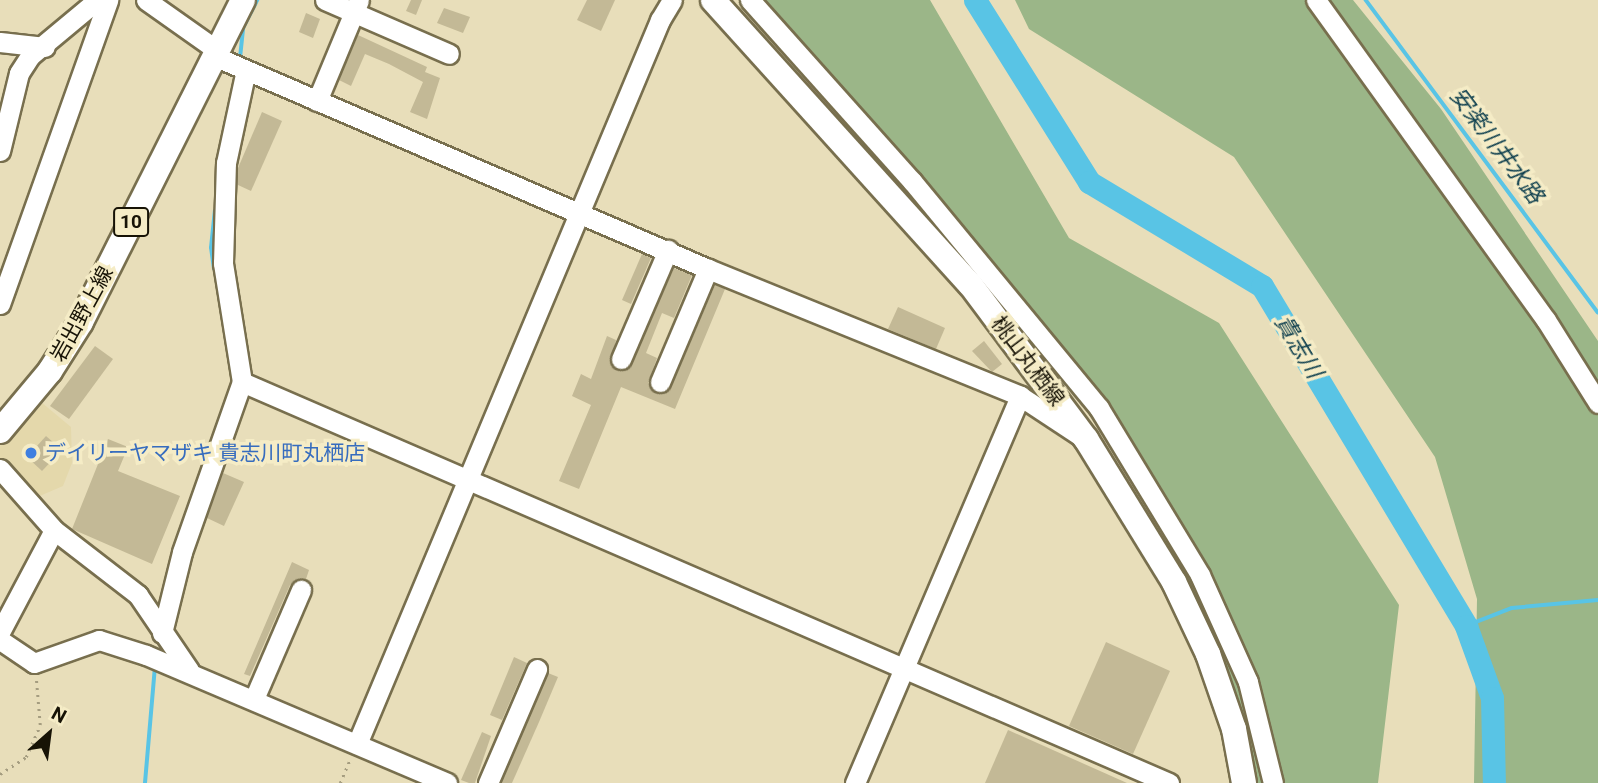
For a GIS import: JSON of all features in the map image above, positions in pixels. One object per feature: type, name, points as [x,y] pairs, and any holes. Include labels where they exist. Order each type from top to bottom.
[{"type":"main road","name":"岩出野上線","points":[[0,431],[50,371],[81,322],[243,0]]},
{"type":"main road","name":"桃山丸栖線","points":[[713,0],[970,284],[1086,439],[1174,582],[1208,654],[1234,729],[1244,783]]},
{"type":"street","points":[[0,151],[3,125],[19,73],[30,56],[45,47],[102,0]]},
{"type":"street","points":[[0,304],[102,0]]},
{"type":"street","points":[[146,0],[216,53],[246,70],[582,212],[708,269],[1020,396],[1086,439]]},
{"type":"street","points":[[325,0],[357,6],[449,54]]},
{"type":"street","points":[[357,744],[471,478],[660,20],[672,0]]},
{"type":"street","points":[[750,0],[912,181],[1099,408],[1200,575],[1248,682],[1273,783]]},
{"type":"street","points":[[1316,0],[1546,320],[1598,403]]},
{"type":"street","points":[[317,101],[357,6]]},
{"type":"street","points":[[0,42],[45,47]]},
{"type":"street","points":[[162,632],[181,552],[242,382],[223,263],[226,163],[246,70]]},
{"type":"street","points":[[621,359],[668,250]]},
{"type":"street","points":[[660,382],[708,269]]},
{"type":"street","points":[[242,382],[471,478],[1169,783]]},
{"type":"street","points":[[855,783],[1020,396]]},
{"type":"street","points":[[0,468],[54,530],[138,595],[190,671]]},
{"type":"street","points":[[0,632],[54,530]]},
{"type":"street","points":[[254,699],[301,590]]},
{"type":"street","points":[[0,640],[34,663],[99,640],[190,671],[447,783]]},
{"type":"street","points":[[488,783],[537,669]]},
{"type":"path","points":[[0,774],[26,757],[40,725],[34,663]]},
{"type":"path","points":[[340,783],[357,744]]},
{"type":"shaded area","points":[[41,402],[71,427],[72,463],[63,486],[35,498],[0,461],[0,446]]},
{"type":"green space","points":[[741,0],[930,0],[1069,238],[1219,323],[1399,605],[1378,783],[1258,783],[1216,640],[1132,472],[989,280]]},
{"type":"green space","points":[[1015,0],[1353,0],[1441,109],[1598,341],[1598,783],[1474,783],[1477,599],[1435,457],[1234,157],[1029,29]]},
{"type":"building","points":[[411,0],[422,0],[416,15],[406,11]]},
{"type":"building","points":[[587,0],[615,0],[601,31],[577,20]]},
{"type":"building","points":[[444,8],[470,17],[463,33],[437,23]]},
{"type":"building","points":[[306,13],[320,19],[313,38],[299,32]]},
{"type":"building","points":[[358,35],[427,67],[425,72],[440,78],[427,119],[410,112],[423,82],[389,64],[365,54],[351,86],[339,80]]},
{"type":"building","points":[[262,112],[282,121],[251,191],[238,185],[238,168]]},
{"type":"building","points":[[642,254],[651,258],[631,304],[622,300]]},
{"type":"building","points":[[674,268],[692,275],[674,318],[662,313],[646,353],[657,358],[648,383],[656,393],[671,387],[715,285],[725,289],[675,409],[621,387],[579,489],[559,481],[591,405],[572,396],[581,374],[591,379],[607,336],[616,340],[611,366],[617,370],[629,368]]},
{"type":"building","points":[[898,307],[945,328],[936,349],[888,329]]},
{"type":"building","points":[[984,341],[1002,364],[992,372],[972,351]]},
{"type":"building","points":[[95,346],[113,359],[69,419],[50,406]]},
{"type":"building","points":[[46,436],[62,450],[42,471],[27,457]]},
{"type":"building","points":[[108,439],[128,447],[118,471],[180,496],[152,564],[72,529]]},
{"type":"building","points":[[223,473],[244,482],[224,526],[207,518]]},
{"type":"building","points":[[292,562],[309,570],[306,579],[290,585],[250,676],[244,674]]},
{"type":"building","points":[[1106,642],[1170,671],[1133,754],[1069,726]]},
{"type":"building","points":[[514,657],[527,663],[502,720],[490,715]]},
{"type":"building","points":[[548,673],[558,677],[539,722],[512,783],[501,783]]},
{"type":"building","points":[[1008,730],[1127,783],[985,783]]},
{"type":"building","points":[[482,732],[491,736],[475,783],[469,783],[461,780]]},
{"type":"waterway","points":[[240,58],[243,28],[257,0]]},
{"type":"waterway","name":"貴志川","points":[[975,0],[1089,182],[1262,286],[1466,626],[1492,698],[1494,783]]},
{"type":"waterway","name":"安楽川井水路","points":[[1366,0],[1598,312]]},
{"type":"waterway","points":[[214,269],[211,248],[215,211]]},
{"type":"waterway","points":[[1466,626],[1512,608],[1598,600]]},
{"type":"waterway","points":[[145,783],[155,667]]},
{"type":"place","name":"デイリーヤマザキ 貴志川町丸栖店","points":[[31,453]]}]
